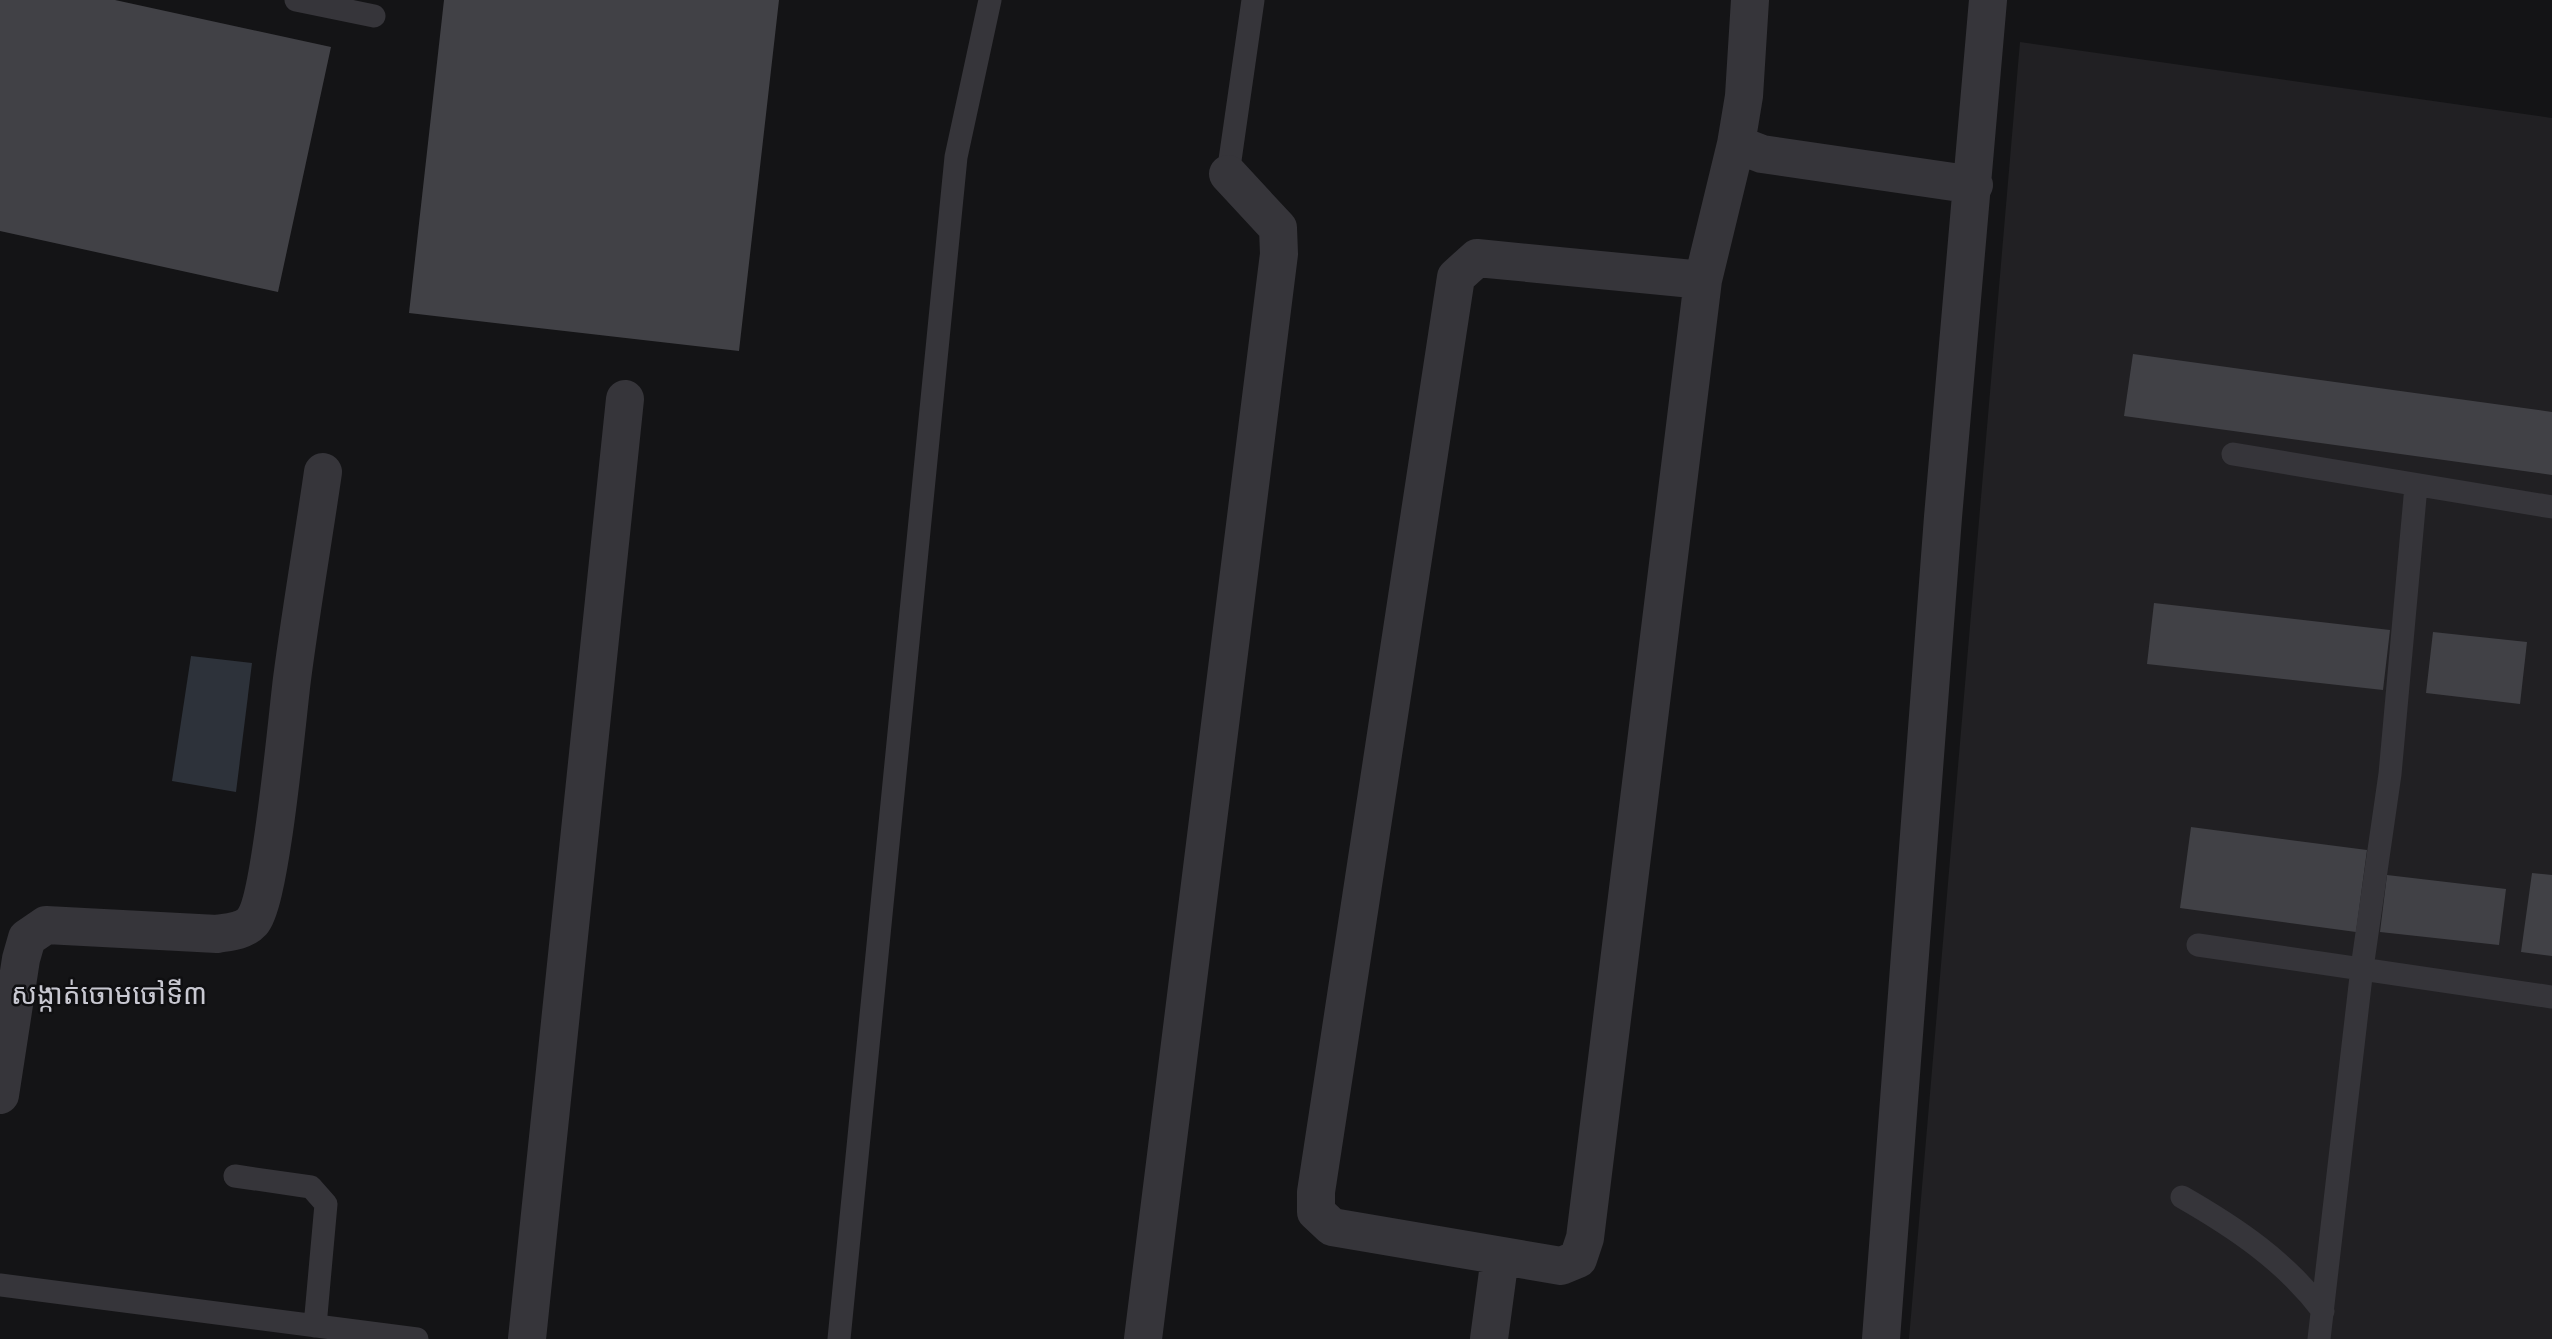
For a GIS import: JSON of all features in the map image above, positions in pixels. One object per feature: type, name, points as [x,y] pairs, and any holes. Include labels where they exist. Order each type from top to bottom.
[{"type":"street","points":[[1703,280],[1478,258],[1457,276],[1316,1192],[1316,1212],[1332,1227],[1561,1266],[1578,1259],[1585,1238],[1703,280],[1736,144],[1744,96],[1750,0]]},
{"type":"street","points":[[1881,1339],[1943,517],[1988,0]]},
{"type":"street","points":[[1736,144],[1762,154],[1974,184]]},
{"type":"street","points":[[1143,1339],[1279,254],[1278,228],[1228,174]]},
{"type":"street","points":[[527,1339],[625,399]]},
{"type":"street","points":[[0,1096],[21,959],[27,938],[46,925],[217,934],[237,930],[252,921],[260,901],[272,841],[292,676],[323,472]]},
{"type":"street","points":[[1489,1339],[1500,1256]]},
{"type":"lane","points":[[296,0],[374,16]]},
{"type":"lane","points":[[839,1339],[956,157],[990,0]]},
{"type":"lane","points":[[1228,174],[1252,0]]},
{"type":"lane","points":[[2233,454],[2552,507]]},
{"type":"lane","points":[[2319,1339],[2362,968],[2390,774],[2416,486]]},
{"type":"lane","points":[[2197,945],[2552,997]]},
{"type":"lane","points":[[236,1176],[311,1187],[326,1204],[315,1325]]},
{"type":"lane","points":[[2182,1197],[2242,1232],[2302,1284],[2323,1311]]},
{"type":"lane","points":[[0,1285],[417,1339]]},
{"type":"shaded area","points":[[2020,42],[2552,118],[2552,1339],[1909,1339]]},
{"type":"shaded area","points":[[191,656],[252,663],[236,792],[172,781]]},
{"type":"building","points":[[0,0],[115,0],[331,47],[278,292],[0,231]]},
{"type":"building","points":[[444,0],[779,0],[739,351],[409,313]]},
{"type":"building","points":[[2133,354],[2552,412],[2552,475],[2124,416]]},
{"type":"building","points":[[2154,603],[2390,630],[2383,690],[2147,664]]},
{"type":"building","points":[[2433,632],[2527,642],[2520,704],[2426,693]]},
{"type":"building","points":[[2191,827],[2367,850],[2356,932],[2180,908]]},
{"type":"building","points":[[2532,873],[2552,875],[2552,956],[2521,952]]},
{"type":"building","points":[[2387,875],[2506,889],[2499,945],[2380,932]]},
{"type":"district","name":"សង្កាត់ចោមចៅទី៣","points":[[109,997]]}]
